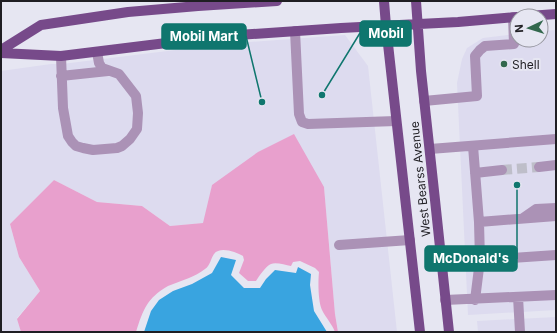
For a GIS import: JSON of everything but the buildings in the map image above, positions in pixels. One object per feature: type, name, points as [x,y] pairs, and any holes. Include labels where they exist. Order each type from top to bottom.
[{"type":"main road","points":[[1,51],[41,25],[128,12],[277,1]]},
{"type":"main road","name":"West Bearss Avenue","points":[[384,1],[420,332]]},
{"type":"main road","name":"West Bearss Avenue","points":[[416,1],[424,101],[449,332]]},
{"type":"main road","points":[[1,51],[61,56],[223,36],[509,18]]},
{"type":"lane","points":[[295,31],[299,114],[302,122],[308,124],[396,121]]},
{"type":"lane","points":[[424,101],[478,96],[476,56],[485,46],[509,44]]},
{"type":"lane","points":[[61,56],[65,125],[68,136],[76,146],[93,150],[117,148],[122,146],[130,139],[137,129],[138,113],[136,96],[119,74],[102,68],[99,63],[97,52]]},
{"type":"lane","points":[[61,76],[108,70]]},
{"type":"lane","points":[[430,149],[556,139]]},
{"type":"lane","points":[[473,146],[476,173],[480,260],[475,300]]},
{"type":"lane","points":[[539,167],[556,165]]},
{"type":"lane","points":[[476,173],[502,170]]},
{"type":"lane","points":[[522,219],[536,209],[556,208]]},
{"type":"lane","points":[[479,222],[556,216]]},
{"type":"lane","points":[[339,245],[410,240]]},
{"type":"lane","points":[[480,260],[556,255]]},
{"type":"lane","points":[[445,300],[475,300],[556,295]]},
{"type":"lane","points":[[518,297],[520,332]]},
{"type":"shaded area","points":[[549,30],[556,30],[556,310],[468,315],[457,83],[462,59],[467,48],[483,38],[509,35],[509,48],[549,48]]},
{"type":"shaded area","points":[[345,35],[368,66],[397,332],[338,332],[335,314],[324,187],[212,185],[204,223],[170,226],[142,206],[97,202],[54,180],[10,224],[19,257],[40,291],[17,318],[21,332],[1,332],[1,71],[224,44]]},
{"type":"shaded area","points":[[294,134],[324,187],[335,314],[338,332],[335,332],[322,310],[318,286],[319,272],[315,268],[300,261],[293,262],[291,266],[273,263],[265,269],[256,281],[248,281],[239,273],[244,260],[243,256],[220,250],[214,254],[207,268],[191,277],[168,286],[155,295],[147,305],[136,332],[21,332],[17,319],[40,291],[19,257],[10,224],[54,180],[97,202],[142,206],[170,226],[203,223],[212,185],[258,152]]},
{"type":"shaded area","points":[[556,317],[556,332],[478,332],[477,321]]},
{"type":"water","points":[[221,257],[236,260],[231,275],[244,288],[260,288],[275,270],[296,273],[298,267],[311,274],[310,285],[314,311],[327,332],[144,332],[151,311],[159,300],[173,291],[192,284],[212,273]]},
{"type":"tunnel","points":[[502,170],[539,167]]},
{"type":"place","name":"Shell","points":[[504,64]]},
{"type":"place","name":"Mobil","points":[[322,95]]},
{"type":"place","name":"Mobil Mart","points":[[262,102]]},
{"type":"place","name":"McDonald's","points":[[517,185]]}]
